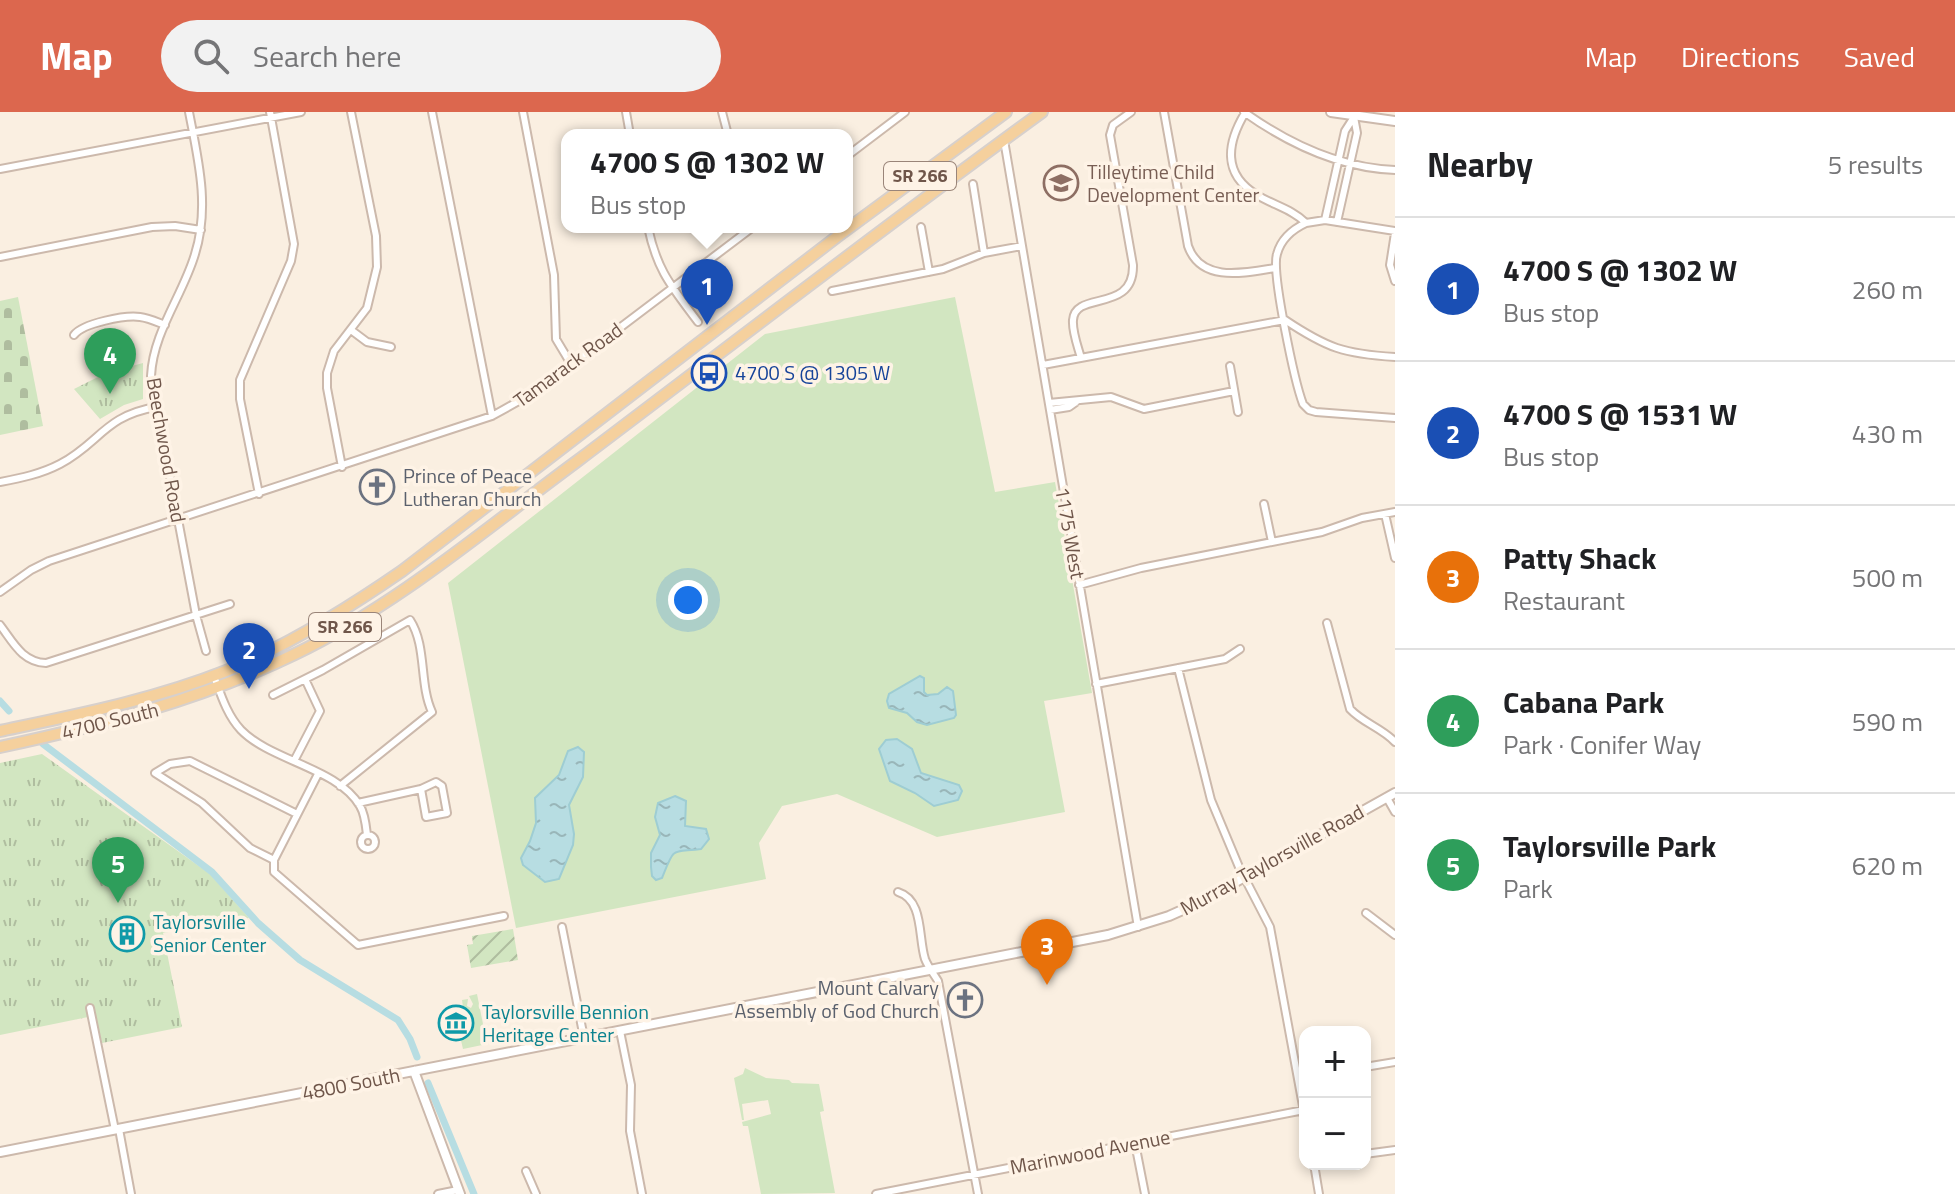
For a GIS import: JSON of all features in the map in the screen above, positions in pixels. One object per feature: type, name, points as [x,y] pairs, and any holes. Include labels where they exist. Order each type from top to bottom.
[{"type":"main road","name":"SR 266","points":[[218,688],[324,639],[407,587],[1042,112]]},
{"type":"main road","name":"SR 266","points":[[853,225],[1003,113]]},
{"type":"main road","name":"SR 266","points":[[214,676],[308,630],[402,571],[842,233]]},
{"type":"main road","name":"4700 South","points":[[0,731],[146,697],[214,676]]},
{"type":"main road","name":"4700 South","points":[[0,747],[128,718],[218,688]]},
{"type":"street","name":"Beechwood Road","points":[[189,112],[202,182],[201,230],[195,255],[156,346],[152,367],[156,407],[196,615],[206,651]]},
{"type":"street","points":[[0,169],[271,115],[301,112]]},
{"type":"street","points":[[342,467],[327,381],[334,351],[363,315],[377,267],[377,251],[351,112]]},
{"type":"street","points":[[432,112],[492,416]]},
{"type":"street","points":[[523,112],[554,275],[556,339],[571,364]]},
{"type":"street","points":[[853,151],[905,112]]},
{"type":"street","points":[[1081,358],[1073,326],[1075,312],[1081,306],[1120,294],[1132,276],[1133,265],[1110,135],[1113,125],[1131,112]]},
{"type":"street","points":[[1164,112],[1188,246],[1193,258],[1216,272],[1275,268]]},
{"type":"street","points":[[1306,223],[1296,214],[1248,189],[1236,175],[1231,142],[1244,112],[1284,138],[1339,161],[1395,170]]},
{"type":"street","points":[[1331,112],[1395,121]]},
{"type":"street","points":[[259,494],[240,399],[240,380],[291,261],[294,244],[271,115]]},
{"type":"street","points":[[1325,220],[1345,131],[1354,117]]},
{"type":"street","points":[[1337,222],[1357,133],[1354,117]]},
{"type":"street","name":"1175 West","points":[[1004,140],[1138,927]]},
{"type":"street","points":[[973,184],[984,253]]},
{"type":"street","points":[[1395,281],[1390,265],[1395,232],[1325,220],[1297,227],[1281,243],[1275,268],[1301,399],[1306,408],[1316,412],[1395,418]]},
{"type":"street","points":[[0,257],[152,227],[175,226],[201,230]]},
{"type":"street","points":[[921,227],[929,272]]},
{"type":"street","points":[[649,233],[655,258],[672,288],[698,322]]},
{"type":"street","name":"Tamarack Road","points":[[0,592],[49,561],[492,416],[535,392],[745,233]]},
{"type":"street","points":[[832,291],[951,267],[984,253],[1022,246]]},
{"type":"street","points":[[74,335],[89,325],[130,317],[147,318],[165,325]]},
{"type":"street","points":[[1043,365],[1285,320],[1318,342],[1339,351],[1395,357]]},
{"type":"street","points":[[351,330],[367,342],[391,347]]},
{"type":"street","points":[[1230,366],[1238,412]]},
{"type":"street","points":[[1049,407],[1111,397],[1144,409],[1234,391]]},
{"type":"street","points":[[0,482],[62,464],[116,420],[156,407]]},
{"type":"street","points":[[1264,504],[1272,542]]},
{"type":"street","points":[[1079,585],[1141,568],[1322,532],[1362,518],[1395,512]]},
{"type":"street","points":[[1385,514],[1395,558]]},
{"type":"street","points":[[0,625],[23,656],[46,663],[230,604]]},
{"type":"street","points":[[273,695],[410,620],[416,634],[425,693],[432,712],[340,786]]},
{"type":"street","points":[[1327,623],[1350,709],[1358,718],[1376,726],[1395,742]]},
{"type":"street","points":[[1096,684],[1225,659],[1240,649]]},
{"type":"street","points":[[1178,668],[1211,800],[1245,879],[1270,927],[1299,1065]]},
{"type":"street","points":[[214,676],[228,711],[241,730],[260,744],[340,786],[358,803],[367,835]]},
{"type":"street","points":[[294,761],[320,711],[305,679]]},
{"type":"street","points":[[274,860],[250,848],[202,803],[155,773],[170,764],[190,761],[297,814]]},
{"type":"street","points":[[318,774],[274,860],[273,868],[276,877],[362,946],[504,916]]},
{"type":"street","points":[[358,803],[421,789],[436,782],[442,786],[447,813],[426,817],[421,789]]},
{"type":"street","points":[[1391,796],[1395,812]]},
{"type":"street","name":"Murray Taylorsville Road","points":[[584,1038],[1138,927],[1198,903],[1245,879],[1391,796]]},
{"type":"street","points":[[898,892],[907,895],[914,903],[926,960],[938,981],[978,1194]]},
{"type":"street","points":[[1366,913],[1395,935]]},
{"type":"street","points":[[562,927],[584,1038]]},
{"type":"street","points":[[90,1008],[131,1194]]},
{"type":"street","points":[[620,1031],[631,1085],[631,1139],[642,1194]]},
{"type":"street","name":"4800 South","points":[[117,1129],[584,1038]]},
{"type":"street","points":[[1371,1066],[1395,1062]]},
{"type":"street","points":[[414,1071],[459,1192],[438,1194]]},
{"type":"street","name":"Marinwood Avenue","points":[[876,1194],[1135,1143],[1299,1115]]},
{"type":"street","points":[[0,1152],[117,1129]]},
{"type":"street","points":[[1135,1143],[1145,1194]]},
{"type":"street","points":[[1371,1153],[1395,1150]]},
{"type":"street","points":[[1315,1170],[1319,1194]]},
{"type":"street","points":[[526,1171],[536,1194]]},
{"type":"green space","points":[[18,297],[43,426],[0,435],[0,301]]},
{"type":"green space","points":[[955,297],[995,492],[1055,482],[1092,693],[1044,701],[1065,812],[937,837],[837,794],[782,806],[759,843],[766,879],[516,928],[448,583],[765,334]]},
{"type":"green space","points":[[143,363],[143,399],[124,405],[100,419],[74,389],[106,373]]},
{"type":"green space","points":[[42,754],[210,874],[249,918],[163,933],[182,1027],[102,1043],[96,1017],[88,1017],[0,1035],[0,763]]},
{"type":"green space","points":[[513,929],[518,960],[471,968],[467,945],[473,944],[472,936]]},
{"type":"green space","points":[[477,994],[487,1044],[463,1049],[460,1036],[467,1034],[462,1000],[468,999],[467,1006],[471,1008],[473,1004],[469,996]]},
{"type":"green space","points":[[745,1068],[766,1078],[819,1084],[824,1111],[820,1112],[835,1193],[761,1194],[748,1126],[743,1126],[742,1122],[771,1114],[768,1100],[742,1104],[742,1120],[734,1078],[743,1074]]},
{"type":"water","points":[[920,676],[924,678],[924,692],[927,695],[938,694],[947,687],[953,691],[954,718],[927,725],[917,722],[907,713],[889,708],[889,694]]},
{"type":"water","points":[[897,739],[912,749],[921,773],[959,785],[962,791],[958,800],[934,806],[890,781],[879,749],[886,740]]},
{"type":"water","points":[[578,747],[584,752],[583,777],[569,805],[573,845],[559,879],[545,882],[523,865],[521,858],[536,823],[535,798],[559,775],[568,751]]},
{"type":"water","points":[[675,796],[686,801],[685,826],[706,829],[709,839],[701,849],[675,853],[662,878],[656,880],[652,876],[651,853],[660,835],[655,817],[658,803]]},
{"type":"waterway","points":[[0,701],[9,711]]},
{"type":"waterway","points":[[43,744],[212,872],[258,923],[300,960],[398,1020],[417,1057]]},
{"type":"waterway","points":[[428,1083],[474,1194]]},
{"type":"place","name":"Tilleytime Child Development Center","points":[[1061,183]]},
{"type":"place","name":"4700 S @ 1302 W","points":[[707,325]]},
{"type":"place","name":"4700 S @ 1305 W","points":[[709,373]]},
{"type":"place","name":"Cabana Park","points":[[110,394]]},
{"type":"place","name":"Prince of Peace Lutheran Church","points":[[377,487]]},
{"type":"place","name":"4700 S @ 1531 W","points":[[249,689]]},
{"type":"place","name":"Taylorsville Park","points":[[118,903]]},
{"type":"place","name":"Taylorsville Senior Center","points":[[127,934]]},
{"type":"place","name":"Patty Shack","points":[[1047,985]]},
{"type":"place","name":"Mount Calvary Assembly of God Church","points":[[965,1000]]},
{"type":"place","name":"Taylorsville Bennion Heritage Center","points":[[456,1023]]}]
